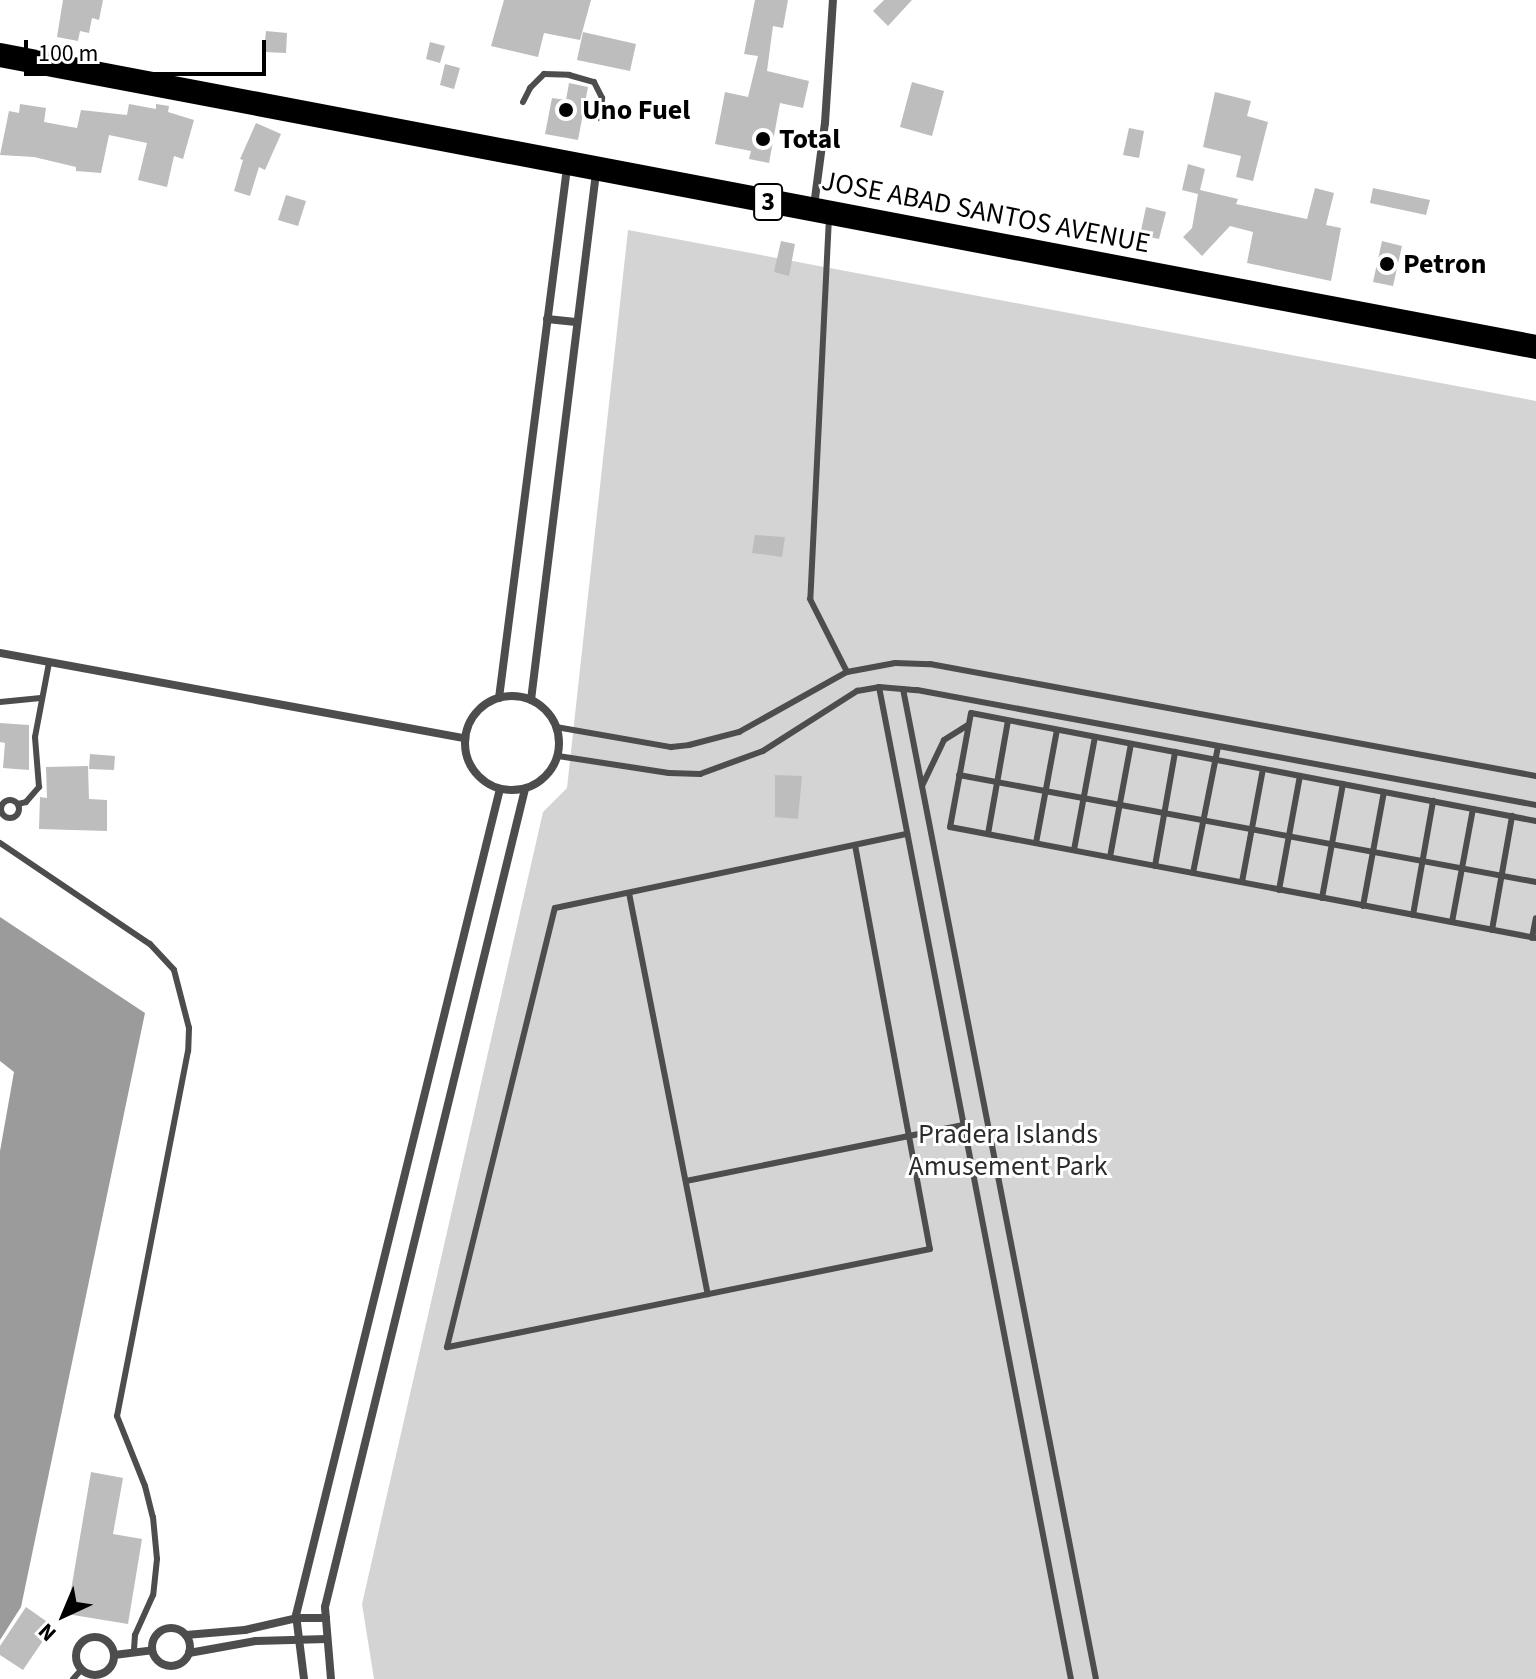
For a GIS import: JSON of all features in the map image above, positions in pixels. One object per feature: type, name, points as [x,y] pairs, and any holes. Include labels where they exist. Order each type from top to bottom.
[{"type":"highway","name":"JOSE ABAD SANTOS AVENUE","points":[[0,55],[1536,347]]},
{"type":"street","points":[[822,212],[833,0]]},
{"type":"street","points":[[499,698],[567,163]]},
{"type":"street","points":[[531,700],[597,169]]},
{"type":"street","points":[[547,319],[576,322]]},
{"type":"street","points":[[0,653],[465,738]]},
{"type":"street","points":[[499,698],[531,700],[543,707],[556,727],[558,756],[549,773],[525,789],[500,789],[477,775],[466,751],[465,738],[476,713],[499,698]]},
{"type":"street","points":[[304,1679],[297,1618],[500,789]]},
{"type":"street","points":[[331,1679],[325,1607],[525,789]]},
{"type":"street","points":[[326,1618],[297,1618],[245,1630],[186,1635],[176,1629],[164,1630],[155,1638],[152,1650],[156,1659],[169,1666],[180,1665],[189,1653],[256,1641],[327,1639]]},
{"type":"street","points":[[186,1635],[189,1653]]},
{"type":"street","points":[[87,1639],[106,1641],[114,1655],[112,1665],[103,1674],[92,1675],[81,1670],[76,1654],[87,1639]]},
{"type":"street","points":[[114,1655],[152,1650]]},
{"type":"lane","points":[[523,102],[530,88],[544,74],[569,75],[594,82],[602,98],[601,119]]},
{"type":"lane","points":[[822,212],[810,599],[847,672]]},
{"type":"lane","points":[[18,804],[17,816],[2,818],[1,807],[5,802],[26,802],[39,787],[35,737],[49,663]]},
{"type":"lane","points":[[556,727],[671,747],[689,745],[739,732],[847,672],[895,663],[930,664],[1536,776]]},
{"type":"lane","points":[[879,687],[1071,1679]]},
{"type":"lane","points":[[558,756],[669,773],[700,774],[763,751],[857,691],[879,687],[1536,805]]},
{"type":"lane","points":[[903,689],[1096,1679]]},
{"type":"lane","points":[[0,702],[41,698]]},
{"type":"lane","points":[[1536,821],[971,713],[950,827],[1534,938],[1536,918]]},
{"type":"lane","points":[[988,834],[1008,721]]},
{"type":"lane","points":[[922,786],[944,740],[968,725]]},
{"type":"lane","points":[[1036,843],[1057,730]]},
{"type":"lane","points":[[1074,850],[1095,737]]},
{"type":"lane","points":[[1110,857],[1131,744]]},
{"type":"lane","points":[[1193,873],[1218,747]]},
{"type":"lane","points":[[1155,866],[1175,752]]},
{"type":"lane","points":[[1242,882],[1263,769]]},
{"type":"lane","points":[[959,775],[1536,882]]},
{"type":"lane","points":[[1279,890],[1300,776]]},
{"type":"lane","points":[[1322,898],[1343,784]]},
{"type":"lane","points":[[1363,906],[1384,792]]},
{"type":"lane","points":[[1413,915],[1433,801]]},
{"type":"lane","points":[[1452,922],[1473,809]]},
{"type":"lane","points":[[1492,930],[1512,816]]},
{"type":"lane","points":[[855,845],[930,1249],[447,1347],[555,908],[907,834]]},
{"type":"lane","points":[[0,843],[150,944],[174,970],[187,1014],[188,1051],[117,1416],[145,1486],[153,1517],[157,1559],[153,1595],[135,1635],[134,1651]]},
{"type":"lane","points":[[629,893],[708,1294]]},
{"type":"lane","points":[[686,1181],[963,1125]]},
{"type":"lane","points":[[73,1679],[81,1670]]},
{"type":"green space","name":"Pradera Islands Amusement Park","points":[[628,230],[1536,401],[1536,1679],[374,1679],[362,1604],[543,812],[567,788]]},
{"type":"shaded area","points":[[0,917],[145,1013],[21,1607],[0,1640],[0,1151],[14,1072],[0,1061]]},
{"type":"building","points":[[63,0],[103,0],[99,20],[92,18],[89,33],[80,31],[78,41],[57,37]]},
{"type":"building","points":[[504,0],[591,0],[580,40],[544,33],[538,57],[491,46]]},
{"type":"building","points":[[755,0],[788,0],[783,28],[773,26],[767,71],[809,81],[803,108],[780,103],[769,163],[749,159],[751,151],[715,144],[725,92],[748,97],[758,56],[744,54]]},
{"type":"building","points":[[884,0],[912,0],[888,26],[873,11]]},
{"type":"building","points":[[266,31],[287,33],[286,53],[264,52]]},
{"type":"building","points":[[583,32],[636,44],[630,71],[577,60]]},
{"type":"building","points":[[430,42],[445,46],[440,63],[426,59]]},
{"type":"building","points":[[445,64],[460,68],[454,89],[440,85]]},
{"type":"building","points":[[912,82],[944,91],[932,136],[900,127]]},
{"type":"building","name":"Uno Fuel","points":[[569,83],[588,87],[578,140],[545,134],[552,98],[566,100]]},
{"type":"building","points":[[1215,92],[1251,101],[1247,116],[1268,122],[1253,181],[1236,177],[1241,156],[1203,147]]},
{"type":"building","points":[[20,104],[46,108],[44,122],[77,128],[81,110],[127,115],[129,104],[156,109],[156,104],[169,106],[168,112],[194,120],[183,159],[174,156],[167,187],[138,180],[147,143],[109,135],[101,173],[76,171],[76,167],[34,157],[0,155],[9,111],[19,113]]},
{"type":"building","points":[[256,123],[281,134],[265,170],[259,167],[250,196],[234,191],[243,160],[240,159]]},
{"type":"building","points":[[1129,128],[1144,131],[1139,158],[1123,155]]},
{"type":"building","points":[[1188,164],[1205,169],[1200,190],[1238,199],[1236,204],[1307,219],[1315,188],[1334,193],[1326,225],[1341,228],[1331,281],[1247,263],[1253,232],[1230,226],[1202,256],[1183,237],[1192,228],[1198,194],[1182,190]]},
{"type":"building","points":[[1373,188],[1430,200],[1426,215],[1370,203]]},
{"type":"building","points":[[286,195],[306,201],[298,226],[278,220]]},
{"type":"building","points":[[1146,207],[1166,212],[1159,239],[1140,235]]},
{"type":"building","points":[[781,241],[795,244],[789,276],[774,272]]},
{"type":"building","name":"Petron","points":[[1382,241],[1402,246],[1393,286],[1373,282]]},
{"type":"building","points":[[755,535],[785,537],[782,557],[752,553]]},
{"type":"building","points":[[0,723],[29,725],[29,770],[3,768],[5,743],[0,742]]},
{"type":"building","points":[[90,754],[115,756],[114,770],[89,769]]},
{"type":"building","points":[[88,766],[89,799],[107,800],[107,831],[39,829],[40,797],[47,798],[46,767]]},
{"type":"building","points":[[775,775],[802,776],[798,819],[775,817]]},
{"type":"building","points":[[91,1472],[123,1478],[113,1534],[142,1539],[128,1624],[67,1614]]},
{"type":"building","points":[[26,1607],[53,1626],[23,1670],[0,1655],[0,1646]]},
{"type":"place","name":"Uno Fuel","points":[[566,110]]},
{"type":"place","name":"Total","points":[[763,139]]},
{"type":"place","name":"Petron","points":[[1387,264]]}]
